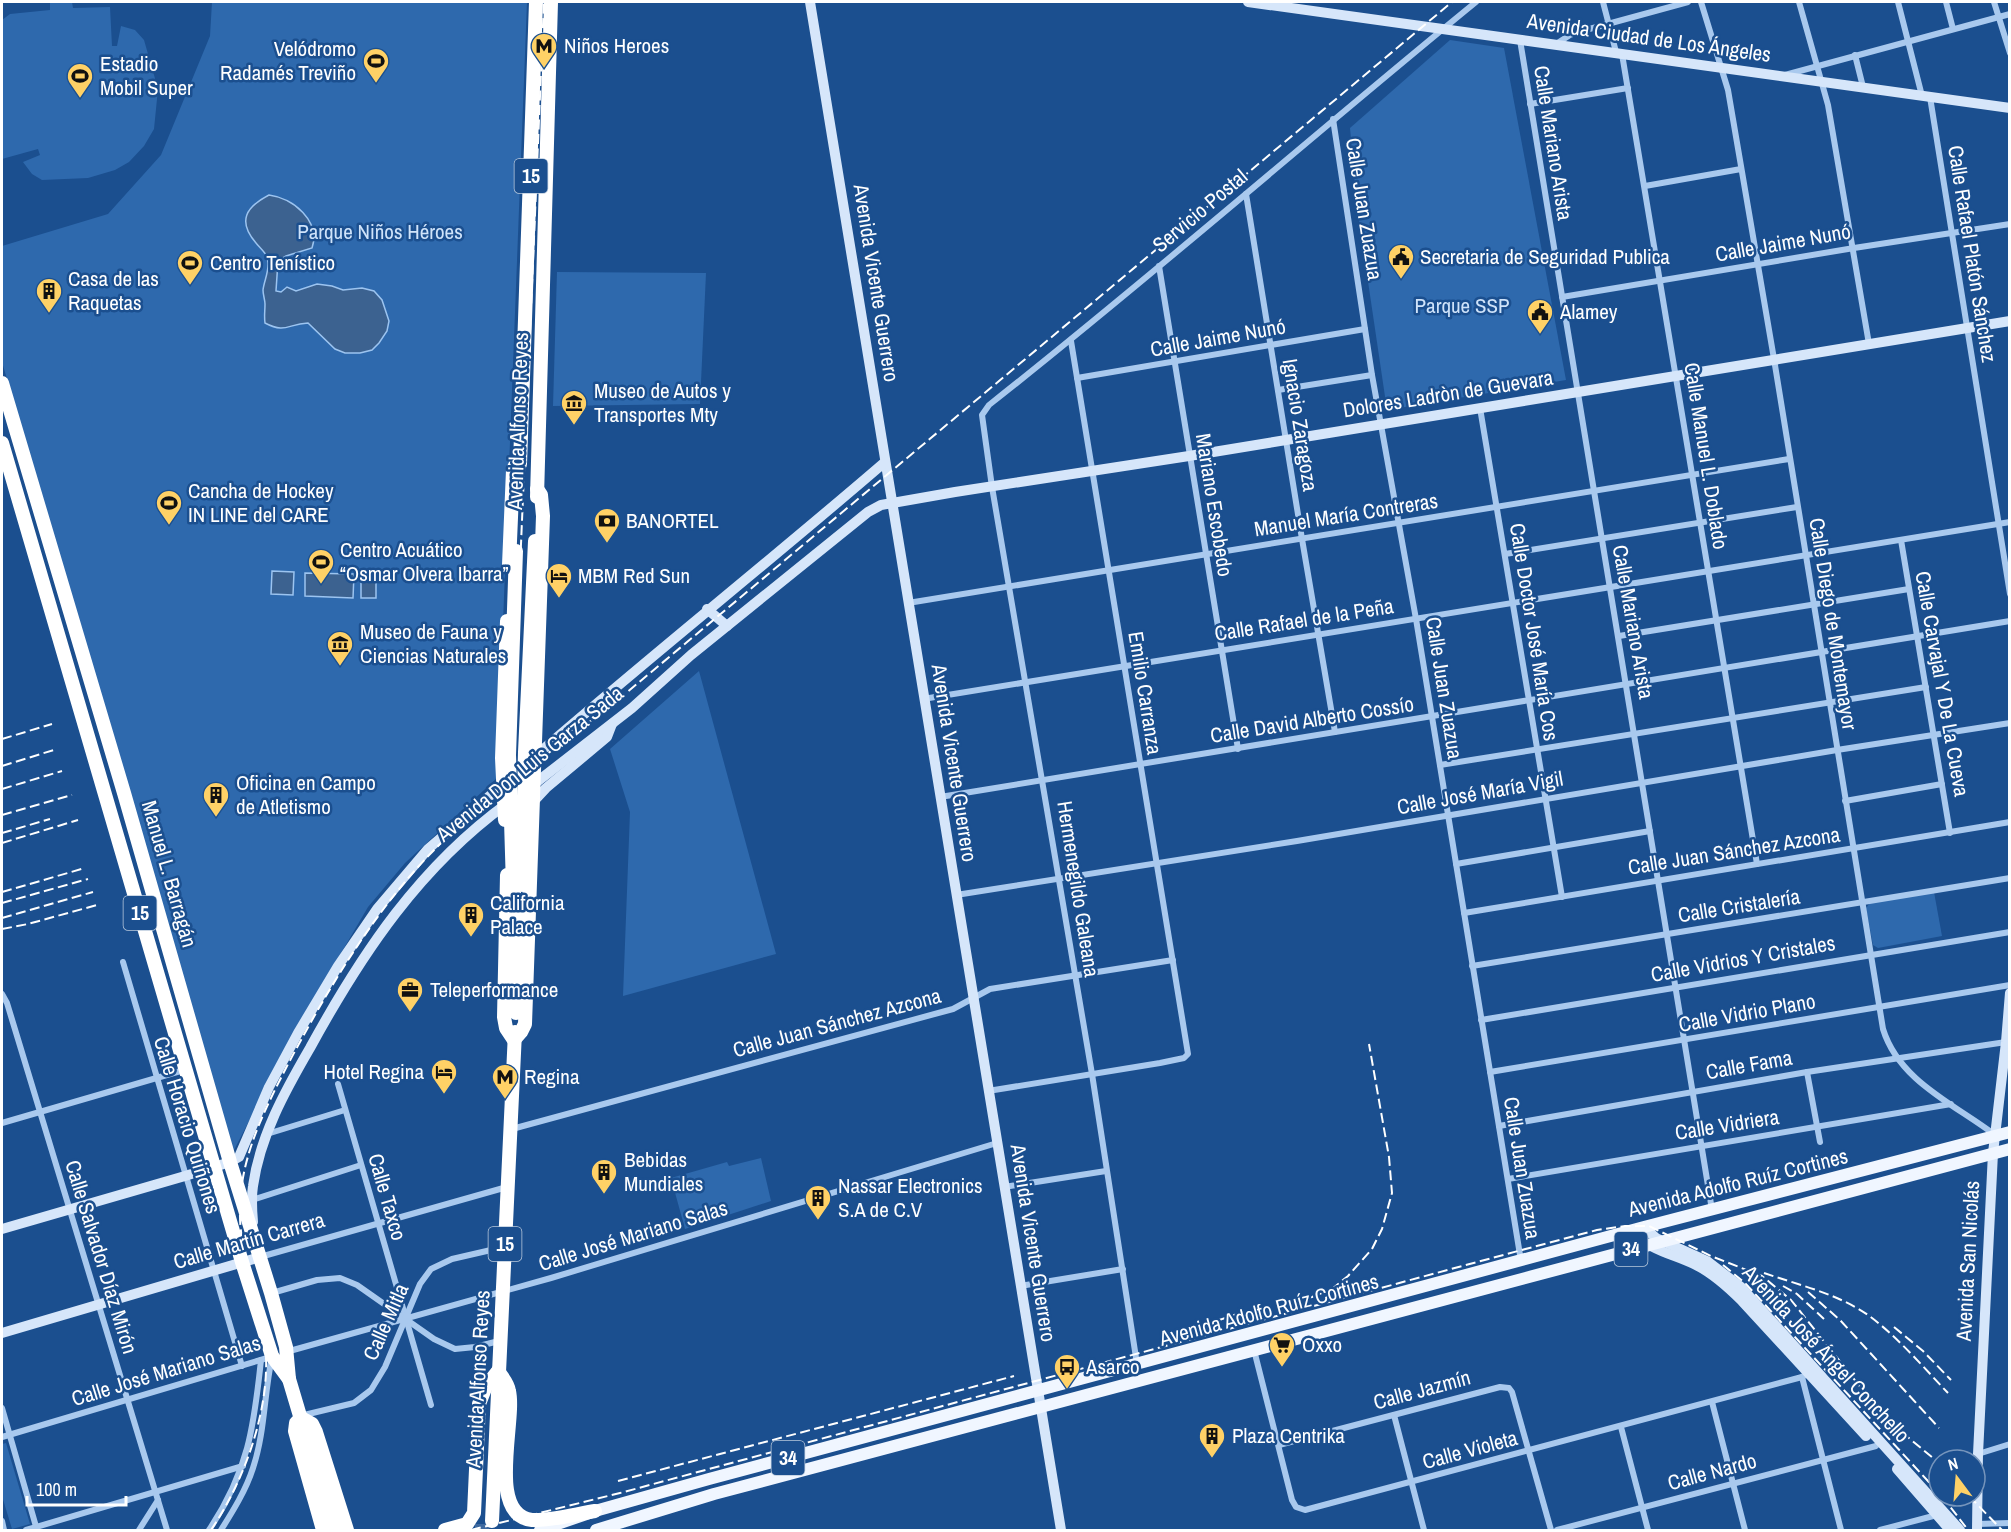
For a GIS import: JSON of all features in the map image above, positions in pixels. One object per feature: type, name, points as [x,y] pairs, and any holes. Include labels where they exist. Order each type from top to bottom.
[{"type":"highway","name":"Avenida Alfonso Reyes","points":[[487,1523],[486,1478],[494,1463],[516,1013],[517,914],[513,886],[509,755],[536,2]]},
{"type":"highway","name":"Avenida Alfonso Reyes","points":[[517,914],[522,886],[525,752],[537,489],[551,2]]},
{"type":"highway","points":[[530,187],[547,161]]},
{"type":"highway","name":"Manuel L. Barragán","points":[[2,383],[124,793],[230,1162],[272,1293],[287,1352],[289,1378],[334,1530]]},
{"type":"highway","name":"Manuel L. Barragán","points":[[2,443],[242,1262],[266,1358],[289,1378]]},
{"type":"highway","points":[[520,455],[513,470],[502,745],[506,854],[504,1017],[506,1028],[514,1040],[525,1024],[543,516],[541,495],[537,489]]},
{"type":"highway","points":[[503,785],[533,785]]},
{"type":"highway","points":[[504,805],[532,808]]},
{"type":"highway","points":[[111,814],[121,820],[127,829],[149,902],[159,919]]},
{"type":"highway","points":[[506,854],[530,840]]},
{"type":"highway","points":[[445,1530],[467,1524],[473,1518],[480,1404],[486,1386],[498,1371],[508,1385],[510,1393],[506,1488],[511,1507],[519,1516],[530,1520],[596,1511]]},
{"type":"highway","points":[[324,1530],[295,1431],[296,1423],[301,1417],[312,1424],[316,1432],[347,1530]]},
{"type":"main road","name":"Avenida Adolfo Ruíz Cortines","points":[[540,1530],[596,1511],[709,1479],[1579,1245],[2010,1132]]},
{"type":"main road","name":"Avenida Adolfo Ruíz Cortines","points":[[596,1530],[714,1494],[2010,1149]]},
{"type":"main road","points":[[1747,1202],[1745,1211],[1750,1219]]},
{"type":"main road","points":[[1579,1245],[1586,1248],[1588,1253],[1586,1262]]},
{"type":"street","name":"Avenida Vicente Guerrero","points":[[810,2],[1061,1530]]},
{"type":"street","name":"Avenida Ciudad de Los Ángeles","points":[[1248,2],[2010,108]]},
{"type":"street","name":"Servicio Postal","points":[[982,420],[982,415],[989,405],[1071,340],[1476,2]]},
{"type":"street","name":"Calle Manuel L. Doblado","points":[[1603,2],[1628,88],[1758,864]]},
{"type":"street","points":[[1556,45],[1570,35],[1688,2]]},
{"type":"street","name":"Calle Diego de Montemayor","points":[[1701,2],[1728,90],[1774,359],[1878,1008],[1886,1039],[1907,1072],[1995,1136]]},
{"type":"street","points":[[1799,2],[1828,105],[1869,344]]},
{"type":"street","name":"Calle Rafael Platón Sánchez","points":[[1898,2],[1926,96],[1953,233],[2010,594]]},
{"type":"street","points":[[1946,2],[1953,29]]},
{"type":"street","points":[[1995,2],[2010,53]]},
{"type":"street","points":[[1782,76],[2010,14]]},
{"type":"street","name":"Calle Mariano Arista","points":[[1520,40],[1712,1210]]},
{"type":"street","points":[[1855,55],[1863,87]]},
{"type":"street","points":[[1530,104],[1628,88]]},
{"type":"street","name":"Calle Juan Zuazua","points":[[1334,119],[1380,425],[1416,619],[1522,1262]]},
{"type":"street","points":[[1645,186],[1741,169]]},
{"type":"street","name":"Ignacio Zaragoza","points":[[1246,194],[1335,732]]},
{"type":"street","name":"Calle Jaime Nunó","points":[[1562,297],[2010,224]]},
{"type":"street","name":"Mariano Escobedo","points":[[1159,266],[1238,748]]},
{"type":"street","name":"Dolores Ladròn de Guevara","points":[[892,502],[1092,472],[2010,321]]},
{"type":"street","name":"Calle Jaime Nunó","points":[[1077,378],[1365,329]]},
{"type":"street","name":"Emilio Carranza","points":[[1071,340],[1123,667],[1188,1050],[1184,1058],[1092,1074]]},
{"type":"street","points":[[1278,390],[1372,375]]},
{"type":"street","name":"Calle Doctor José María Cos","points":[[1480,408],[1562,897]]},
{"type":"street","name":"Hermenegildo Galeana","points":[[982,420],[1092,1074],[1137,1365]]},
{"type":"street","name":"Manuel María Contreras","points":[[908,603],[1789,459]]},
{"type":"street","name":"Avenida Don Luis Garza Sada","points":[[230,1162],[242,1154],[264,1098],[298,1033],[338,966],[377,909],[428,849],[707,609],[806,530],[885,462]]},
{"type":"street","name":"Avenida Don Luis Garza Sada","points":[[253,1232],[252,1200],[255,1175],[267,1134],[284,1094],[367,952],[427,874],[450,850],[504,805],[612,724],[727,626],[868,512],[892,502]]},
{"type":"street","points":[[1505,554],[1797,507]]},
{"type":"street","name":"Calle Rafael de la Peña","points":[[923,699],[2010,522]]},
{"type":"street","name":"Calle Carvajal Y De La Cueva","points":[[1901,540],[1950,832]]},
{"type":"street","points":[[1619,636],[1910,589]]},
{"type":"street","points":[[707,609],[727,626]]},
{"type":"street","name":"Calle David Alberto Cossío","points":[[940,797],[2010,621]]},
{"type":"street","name":"Calle José María Vigil","points":[[1440,765],[1926,687]]},
{"type":"street","name":"Calle José María Vigil","points":[[956,895],[2010,723]]},
{"type":"street","points":[[532,808],[546,789],[607,738],[612,724]]},
{"type":"street","name":"Calle Juan Sánchez Azcona","points":[[1845,801],[1942,784]]},
{"type":"street","name":"Calle Juan Sánchez Azcona","points":[[1464,913],[2010,822]]},
{"type":"street","points":[[1456,864],[1650,831]]},
{"type":"street","name":"Calle Cristalería","points":[[1473,966],[2010,878]]},
{"type":"street","name":"Calle Vidrios Y Cristales","points":[[1481,1020],[2010,932]]},
{"type":"street","name":"Calle Juan Sánchez Azcona","points":[[512,1129],[953,1009],[990,989],[1173,960]]},
{"type":"street","name":"Calle Horacio Quiñones","points":[[123,962],[242,1365]]},
{"type":"street","name":"Calle Vidrio Plano","points":[[1490,1072],[2010,985]]},
{"type":"street","name":"Avenida San Nicolás","points":[[1978,1448],[1993,1153],[2010,993]]},
{"type":"street","name":"Calle Salvador Díaz Mirón","points":[[2,994],[7,1003],[167,1530]]},
{"type":"street","name":"Calle Fama","points":[[1499,1125],[1807,1072],[2006,1042]]},
{"type":"street","points":[[2,1123],[184,1070]]},
{"type":"street","points":[[1807,1072],[1820,1142]]},
{"type":"street","points":[[988,1091],[1092,1074]]},
{"type":"street","name":"Calle Taxco","points":[[338,1084],[431,1405]]},
{"type":"street","name":"Calle Vidriera","points":[[1508,1179],[1951,1104]]},
{"type":"street","points":[[267,1134],[345,1110]]},
{"type":"street","name":"Calle José Mariano Salas","points":[[2,1437],[266,1358],[503,1291],[997,1143]]},
{"type":"street","points":[[2,1229],[230,1162]]},
{"type":"street","points":[[252,1200],[361,1165]]},
{"type":"street","points":[[1004,1187],[1106,1171]]},
{"type":"street","name":"Calle Martín Carrera","points":[[2,1333],[507,1187]]},
{"type":"street","name":"Avenida José Ángel Conchello","points":[[1639,1229],[1707,1261],[1741,1287],[1960,1530]]},
{"type":"street","name":"Avenida José Ángel Conchello","points":[[1639,1229],[1648,1244],[1695,1264],[1724,1284],[1742,1301],[1805,1375],[1876,1446],[1950,1530]]},
{"type":"street","name":"Calle Mitla","points":[[301,1417],[341,1407],[363,1398],[371,1390],[385,1367],[425,1276],[438,1264],[452,1258],[504,1246]]},
{"type":"street","points":[[1020,1286],[1123,1269]]},
{"type":"street","points":[[272,1293],[317,1280],[340,1278],[357,1285],[434,1339],[455,1349],[500,1341]]},
{"type":"street","name":"Calle Violeta","points":[[1254,1350],[1292,1500],[1300,1509],[1310,1510],[1805,1375]]},
{"type":"street","points":[[209,1530],[229,1498],[243,1467],[266,1358]]},
{"type":"street","points":[[221,1530],[241,1497],[253,1469],[263,1420],[266,1358]]},
{"type":"street","points":[[1805,1375],[1841,1530]]},
{"type":"street","name":"Calle Jazmín","points":[[1279,1445],[1507,1387],[1512,1392],[1530,1451]]},
{"type":"street","points":[[1712,1402],[1745,1530]]},
{"type":"street","points":[[2,1408],[37,1529]]},
{"type":"street","points":[[1394,1415],[1424,1530]]},
{"type":"street","points":[[1621,1427],[1648,1530]]},
{"type":"street","points":[[1987,1451],[2010,1444]]},
{"type":"street","name":"Calle Nardo","points":[[1557,1530],[1876,1446]]},
{"type":"street","points":[[1530,1451],[1551,1530]]},
{"type":"street","points":[[26,1530],[37,1529],[243,1467]]},
{"type":"street","points":[[139,1530],[158,1500]]},
{"type":"street","name":"Avenida San Nicolás","points":[[1977,1508],[1977,1527]]},
{"type":"street","points":[[1880,1530],[1937,1515]]},
{"type":"street","points":[[2,1521],[4,1530]]},
{"type":"street","points":[[1977,1527],[2010,1523]]},
{"type":"green space","name":"Estadio Mobil Super","points":[[50,2],[72,2],[73,8],[110,7],[112,46],[117,46],[121,26],[135,30],[144,40],[158,89],[154,129],[144,146],[129,162],[115,170],[88,178],[42,180],[32,174],[23,162],[40,155],[38,149],[2,159],[2,20],[10,14],[50,10]]},
{"type":"green space","name":"Parque Niños Héroes","points":[[212,2],[527,2],[497,778],[405,863],[368,907],[296,1030],[233,1152],[2,362],[2,246],[108,214],[161,155],[210,36]]},
{"type":"green space","name":"Parque SSP","points":[[1450,40],[1504,48],[1566,380],[1387,410],[1357,207],[1350,128]]},
{"type":"green space","points":[[557,272],[706,273],[700,404],[553,406]]},
{"type":"green space","points":[[699,671],[776,954],[623,996],[630,812],[610,749]]},
{"type":"green space","points":[[1934,892],[1942,936],[1878,948],[1873,945],[1866,908],[1870,903]]},
{"type":"green space","points":[[761,1158],[771,1201],[685,1229],[671,1178],[727,1162],[729,1166]]},
{"type":"green space","points":[[6,1443],[30,1524],[12,1529],[2,1496],[2,1444]]},
{"type":"shaded area","points":[[269,195],[287,201],[303,212],[309,220],[314,238],[312,248],[286,256],[278,261],[276,291],[281,292],[287,287],[296,291],[317,284],[343,290],[362,288],[374,291],[382,300],[389,321],[387,331],[372,350],[345,353],[335,349],[308,323],[278,328],[265,323],[263,290],[268,262],[264,251],[250,235],[246,221],[247,215],[255,204]]},
{"type":"shaded area","points":[[272,571],[294,572],[293,595],[271,594]]},
{"type":"shaded area","points":[[305,573],[354,574],[353,598],[305,596]]},
{"type":"shaded area","points":[[361,573],[376,573],[376,598],[361,598]]},
{"type":"tunnel","points":[[482,1524],[482,1530]]},
{"type":"railway","points":[[514,709],[544,2]]},
{"type":"railway","points":[[211,1530],[224,1509],[247,1461],[262,1408],[265,1381],[266,1355],[263,1330],[240,1225],[241,1191],[249,1153],[270,1100],[314,1016],[343,968],[392,898],[456,828],[481,806],[613,704],[1452,2]]},
{"type":"railway","points":[[2,739],[52,724]]},
{"type":"railway","points":[[2,766],[57,749]]},
{"type":"railway","points":[[2,789],[62,771]]},
{"type":"railway","points":[[2,815],[72,795]]},
{"type":"railway","points":[[2,833],[50,819]]},
{"type":"railway","points":[[2,843],[78,820]]},
{"type":"railway","points":[[2,892],[85,868]]},
{"type":"railway","points":[[2,903],[88,879]]},
{"type":"railway","points":[[2,918],[93,892]]},
{"type":"railway","points":[[2,929],[97,905]]},
{"type":"railway","points":[[1178,1334],[1240,1313],[1312,1297],[1332,1289],[1348,1276],[1372,1249],[1382,1229],[1392,1193],[1389,1157],[1369,1044]]},
{"type":"railway","points":[[471,1530],[620,1493],[1597,1230],[1625,1226],[1649,1226],[1711,1256],[1762,1276],[1791,1300],[1866,1394],[1904,1434],[1927,1453]]},
{"type":"railway","points":[[1723,1265],[1745,1283],[1927,1480]]},
{"type":"railway","points":[[1764,1273],[1844,1301],[1868,1315],[1900,1342],[1948,1393]]},
{"type":"railway","points":[[1783,1286],[1797,1294],[1824,1319]]},
{"type":"railway","points":[[1808,1292],[1840,1320],[1939,1428]]},
{"type":"railway","points":[[1894,1327],[1923,1351],[1951,1380]]},
{"type":"railway","points":[[618,1481],[1014,1376]]},
{"type":"railway","points":[[1951,1508],[1968,1530]]},
{"type":"railway","points":[[1981,1508],[2002,1530]]},
{"type":"place","name":"Niños Heroes","points":[[544,69]]},
{"type":"place","name":"Velódromo Radamés Treviño","points":[[376,84]]},
{"type":"place","name":"Estadio Mobil Super","points":[[80,99]]},
{"type":"place","name":"Secretaria de Seguridad Publica","points":[[1401,280]]},
{"type":"place","name":"Centro Tenístico","points":[[190,286]]},
{"type":"place","name":"Casa de las Raquetas","points":[[49,314]]},
{"type":"place","name":"Alamey","points":[[1540,335]]},
{"type":"place","name":"Museo de Autos y Transportes Mty","points":[[574,426]]},
{"type":"place","name":"Cancha de Hockey IN LINE del CARE","points":[[169,526]]},
{"type":"place","name":"BANORTEL","points":[[607,544]]},
{"type":"place","name":"Centro Acuático “Osmar Olvera Ibarra”","points":[[321,585]]},
{"type":"place","name":"MBM Red Sun","points":[[559,599]]},
{"type":"place","name":"Museo de Fauna y Ciencias Naturales","points":[[340,667]]},
{"type":"place","name":"Oficina en Campo de Atletismo","points":[[216,818]]},
{"type":"place","name":"California Palace","points":[[471,938]]},
{"type":"place","name":"Teleperformance","points":[[410,1013]]},
{"type":"place","name":"Hotel Regina","points":[[444,1095]]},
{"type":"place","name":"Regina","points":[[505,1100]]},
{"type":"place","name":"Bebidas Mundiales","points":[[604,1195]]},
{"type":"place","name":"Nassar Electronics S.A de C.V","points":[[818,1221]]},
{"type":"place","name":"Oxxo","points":[[1282,1368]]},
{"type":"place","name":"Asarco","points":[[1067,1390]]},
{"type":"place","name":"Plaza Centrika","points":[[1212,1459]]}]
